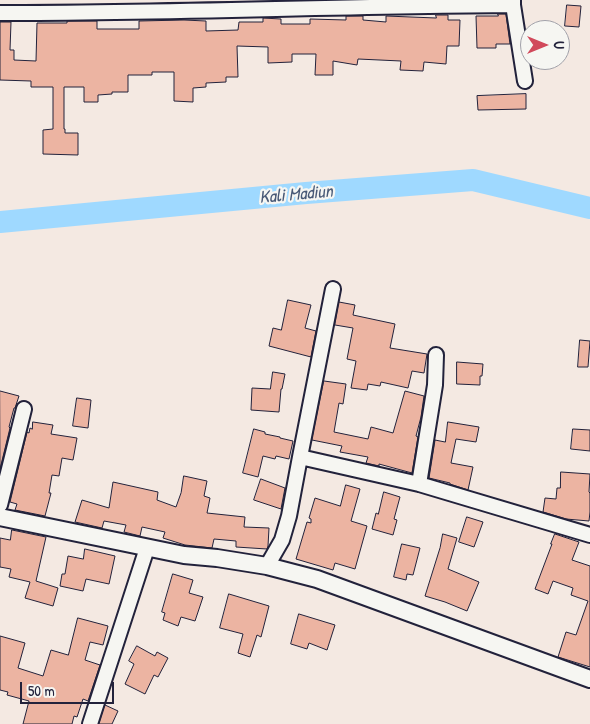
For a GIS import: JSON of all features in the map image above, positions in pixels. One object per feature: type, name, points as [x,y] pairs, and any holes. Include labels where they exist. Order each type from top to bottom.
[{"type":"street","points":[[0,13],[70,13],[246,5],[423,6],[513,2],[525,81]]},
{"type":"street","points":[[267,566],[282,540],[289,516],[333,289]]},
{"type":"street","points":[[419,484],[435,385],[436,355]]},
{"type":"street","points":[[0,505],[24,409]]},
{"type":"street","points":[[300,457],[419,484],[590,535]]},
{"type":"street","points":[[0,517],[184,555],[267,566],[318,579],[590,679]]},
{"type":"street","points":[[90,724],[148,548]]},
{"type":"building","points":[[567,5],[581,6],[579,27],[570,26],[570,20],[566,20]]},
{"type":"building","points":[[498,14],[506,14],[510,44],[496,44],[496,48],[477,48],[476,16],[498,16]]},
{"type":"building","points":[[436,15],[448,15],[448,20],[460,20],[459,46],[447,46],[446,64],[424,62],[423,71],[400,70],[401,61],[358,59],[357,65],[333,61],[333,75],[315,75],[316,54],[292,54],[292,62],[268,63],[268,47],[237,46],[238,77],[226,77],[226,82],[206,83],[206,87],[193,88],[193,102],[174,101],[174,72],[152,72],[152,75],[128,75],[128,92],[112,92],[112,94],[98,95],[98,102],[84,102],[84,87],[64,87],[64,129],[65,133],[78,133],[78,155],[43,154],[43,130],[53,129],[53,87],[31,87],[31,81],[0,80],[0,22],[11,22],[10,50],[14,50],[14,60],[36,61],[37,23],[97,21],[97,29],[139,29],[139,21],[206,21],[206,31],[238,30],[239,22],[263,22],[263,18],[281,19],[281,24],[310,24],[310,19],[346,20],[346,16],[363,16],[363,20],[386,22],[386,16],[436,18]]},
{"type":"building","points":[[526,94],[526,109],[478,110],[477,96]]},
{"type":"building","points":[[288,300],[311,305],[305,328],[316,331],[311,357],[269,346],[273,328],[281,330]]},
{"type":"building","points":[[339,302],[355,305],[353,315],[395,324],[390,348],[427,354],[424,373],[412,371],[408,388],[381,382],[380,386],[368,384],[367,390],[351,388],[356,361],[347,359],[353,328],[335,325]]},
{"type":"building","points":[[580,340],[590,341],[588,367],[578,367]]},
{"type":"building","points":[[457,362],[483,364],[480,385],[457,384]]},
{"type":"building","points":[[273,372],[285,374],[281,389],[279,412],[251,410],[252,388],[270,389]]},
{"type":"building","points":[[324,381],[346,384],[343,404],[339,403],[334,432],[368,439],[371,427],[393,433],[405,391],[424,396],[416,436],[418,437],[412,473],[379,464],[379,466],[366,463],[368,457],[340,452],[342,446],[312,440]]},
{"type":"building","points":[[0,391],[19,396],[9,427],[0,469]]},
{"type":"building","points":[[77,398],[91,400],[88,428],[73,426]]},
{"type":"building","points":[[33,422],[53,425],[51,434],[77,438],[73,460],[62,458],[59,476],[52,475],[49,493],[51,493],[45,516],[15,510],[17,504],[10,502],[27,432],[29,433],[30,428],[32,429]]},
{"type":"building","points":[[448,422],[479,427],[476,442],[456,439],[451,463],[473,467],[468,490],[429,478],[435,440],[445,442]]},
{"type":"building","points":[[254,429],[265,432],[265,434],[293,441],[289,459],[276,456],[275,459],[263,456],[258,477],[243,473]]},
{"type":"building","points":[[573,429],[590,430],[590,451],[571,449]]},
{"type":"building","points":[[561,472],[590,474],[589,521],[566,519],[543,512],[545,498],[556,499],[557,488],[560,488]]},
{"type":"building","points":[[184,476],[207,481],[204,496],[210,498],[207,513],[245,517],[244,527],[269,528],[267,549],[236,547],[236,541],[214,539],[212,548],[185,545],[163,538],[165,532],[142,527],[140,536],[124,532],[126,525],[104,521],[102,528],[75,522],[82,500],[109,508],[113,482],[158,492],[157,500],[176,507]]},
{"type":"building","points":[[261,479],[285,488],[281,509],[254,500]]},
{"type":"building","points":[[346,485],[360,489],[351,521],[367,526],[355,569],[335,563],[333,570],[296,559],[307,522],[311,523],[309,518],[315,498],[340,506]]},
{"type":"building","points":[[384,492],[400,497],[394,519],[397,520],[393,535],[372,529]]},
{"type":"building","points":[[467,517],[483,522],[474,547],[459,542]]},
{"type":"building","points":[[12,530],[46,537],[36,581],[58,588],[53,606],[25,598],[30,582],[9,577],[11,569],[0,567],[0,538],[10,540]]},
{"type":"building","points":[[443,534],[457,538],[448,569],[479,582],[467,611],[425,596]]},
{"type":"building","points":[[555,534],[579,542],[572,560],[590,566],[590,667],[558,657],[566,632],[576,635],[588,601],[571,595],[573,588],[553,581],[548,594],[535,589]]},
{"type":"building","points":[[402,544],[420,548],[413,575],[407,574],[406,580],[394,577]]},
{"type":"building","points":[[85,549],[115,556],[109,584],[86,579],[83,591],[60,586],[62,574],[65,574],[68,556],[83,559]]},
{"type":"building","points":[[173,574],[193,580],[189,593],[203,597],[195,621],[181,617],[178,626],[163,620],[165,613],[162,612]]},
{"type":"building","points":[[229,594],[269,606],[261,637],[257,635],[250,657],[238,653],[243,634],[220,628]]},
{"type":"building","points":[[299,614],[335,625],[327,650],[309,643],[307,649],[291,644]]},
{"type":"building","points":[[78,618],[108,626],[103,645],[90,642],[85,660],[100,665],[88,701],[83,699],[77,717],[74,716],[72,724],[23,724],[29,701],[7,695],[8,692],[0,690],[0,636],[25,643],[18,668],[43,676],[51,650],[68,655]]},
{"type":"building","points":[[137,646],[155,656],[157,652],[168,658],[158,677],[154,675],[145,694],[125,684],[134,664],[129,661]]},
{"type":"building","points":[[105,705],[118,711],[112,724],[99,724]]},
{"type":"waterway","name":"Kali Madiun","points":[[0,222],[306,193],[473,180],[590,208]]}]
